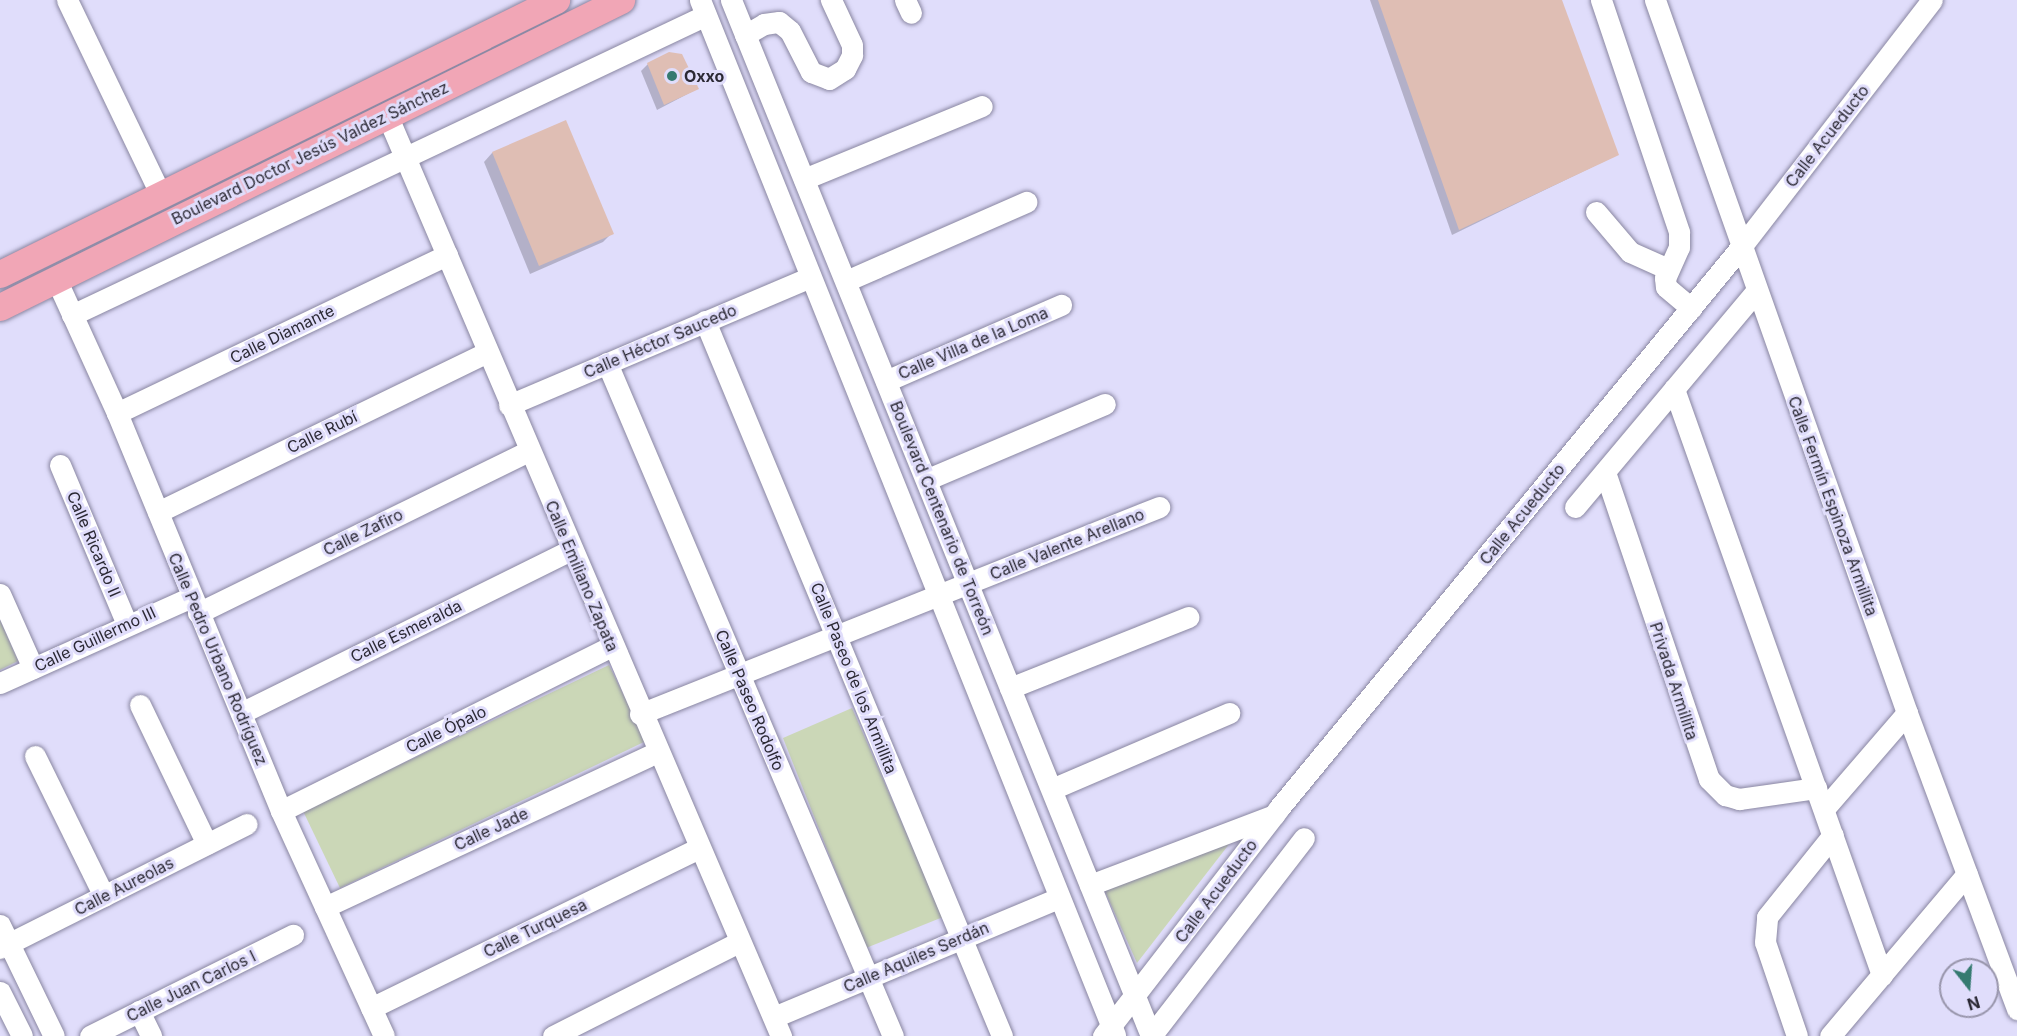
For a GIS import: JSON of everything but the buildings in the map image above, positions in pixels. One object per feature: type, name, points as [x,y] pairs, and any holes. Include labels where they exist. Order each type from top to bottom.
[{"type":"main road","name":"Boulevard Doctor Jesús Valdez Sánchez","points":[[0,274],[556,0]]},
{"type":"main road","name":"Boulevard Doctor Jesús Valdez Sánchez","points":[[0,307],[621,0]]},
{"type":"street","points":[[67,0],[161,195]]},
{"type":"street","name":"Boulevard Centenario de Torreón","points":[[731,0],[928,479],[955,588],[1058,897],[1110,1033]]},
{"type":"street","points":[[745,34],[765,24],[779,22],[790,31],[812,72],[829,79],[845,69],[852,55],[852,45],[831,0]]},
{"type":"street","points":[[1601,0],[1679,232],[1679,247],[1668,269],[1666,287],[1691,308]]},
{"type":"street","name":"Calle Fermín Espinoza Armillita","points":[[1655,0],[1907,713],[2017,1009]]},
{"type":"street","name":"Calle Acueducto","points":[[1110,1033],[1134,998],[1274,815],[1741,247],[1932,0]]},
{"type":"street","points":[[72,315],[404,156],[703,8]]},
{"type":"street","name":"Boulevard Centenario de Torreón","points":[[703,8],[810,277],[955,588],[1010,688],[1151,1036]]},
{"type":"street","points":[[804,179],[982,106]]},
{"type":"street","name":"Calle Emiliano Zapata","points":[[387,115],[640,714],[777,1027]]},
{"type":"street","points":[[846,281],[1026,202]]},
{"type":"street","points":[[1596,212],[1630,252],[1668,269]]},
{"type":"street","name":"Calle Diamante","points":[[117,413],[447,255]]},
{"type":"street","name":"Calle Héctor Saucedo","points":[[509,405],[810,277]]},
{"type":"street","name":"Calle Pedro Urbano Rodríguez","points":[[56,279],[117,413],[281,811],[384,1036]]},
{"type":"street","points":[[1575,507],[1756,291]]},
{"type":"street","name":"Calle Villa de la Loma","points":[[886,381],[1061,305]]},
{"type":"street","name":"Calle Paseo de los Armillita","points":[[705,321],[1002,1036]]},
{"type":"street","name":"Calle Rubí","points":[[158,512],[487,352]]},
{"type":"street","name":"Calle Paseo Rodolfo","points":[[607,363],[893,1036]]},
{"type":"street","points":[[1674,389],[1882,975]]},
{"type":"street","points":[[928,479],[1105,404]]},
{"type":"street","name":"Calle Zafiro","points":[[195,605],[529,451]]},
{"type":"street","name":"Calle Ricardo II","points":[[60,465],[127,624]]},
{"type":"street","name":"Privada Armillita","points":[[1605,472],[1709,779],[1725,795],[1739,799],[1816,788]]},
{"type":"street","name":"Calle Valente Arellano","points":[[640,714],[738,672],[1158,507]]},
{"type":"street","name":"Calle Esmeralda","points":[[241,713],[571,550]]},
{"type":"street","points":[[955,588],[1033,774],[1049,783],[1229,713]]},
{"type":"street","points":[[0,594],[33,668]]},
{"type":"street","name":"Calle Guillermo III","points":[[0,683],[127,624],[195,605]]},
{"type":"street","points":[[1010,688],[1188,617]]},
{"type":"street","name":"Calle Ópalo","points":[[281,811],[612,646]]},
{"type":"street","points":[[140,705],[207,844]]},
{"type":"street","points":[[1824,809],[1907,713]]},
{"type":"street","name":"Calle Jade","points":[[325,907],[657,752]]},
{"type":"street","points":[[35,756],[104,896]]},
{"type":"street","points":[[1090,885],[1274,815]]},
{"type":"street","name":"Calle Aureolas","points":[[3,939],[104,896],[247,824]]},
{"type":"street","points":[[1797,1036],[1766,949],[1767,917],[1833,835]]},
{"type":"street","points":[[1151,1036],[1304,838]]},
{"type":"street","name":"Calle Turquesa","points":[[371,1008],[699,848]]},
{"type":"street","points":[[1830,1036],[1967,874]]},
{"type":"street","name":"Calle Aquiles Serdán","points":[[777,1027],[868,977],[1058,897]]},
{"type":"street","name":"Calle Juan Carlos I","points":[[90,1036],[293,935]]},
{"type":"street","points":[[3,939],[54,1036]]},
{"type":"street","points":[[553,1036],[739,942]]},
{"type":"street","points":[[0,992],[22,1036]]},
{"type":"street","points":[[139,1011],[151,1036]]},
{"type":"green space","points":[[0,620],[18,661],[0,670]]},
{"type":"green space","points":[[609,665],[646,741],[340,888],[303,811]]},
{"type":"green space","points":[[852,708],[943,917],[866,948],[783,738]]},
{"type":"green space","points":[[1230,843],[1137,963],[1103,887]]},
{"type":"place","name":"Oxxo","points":[[672,76]]}]
